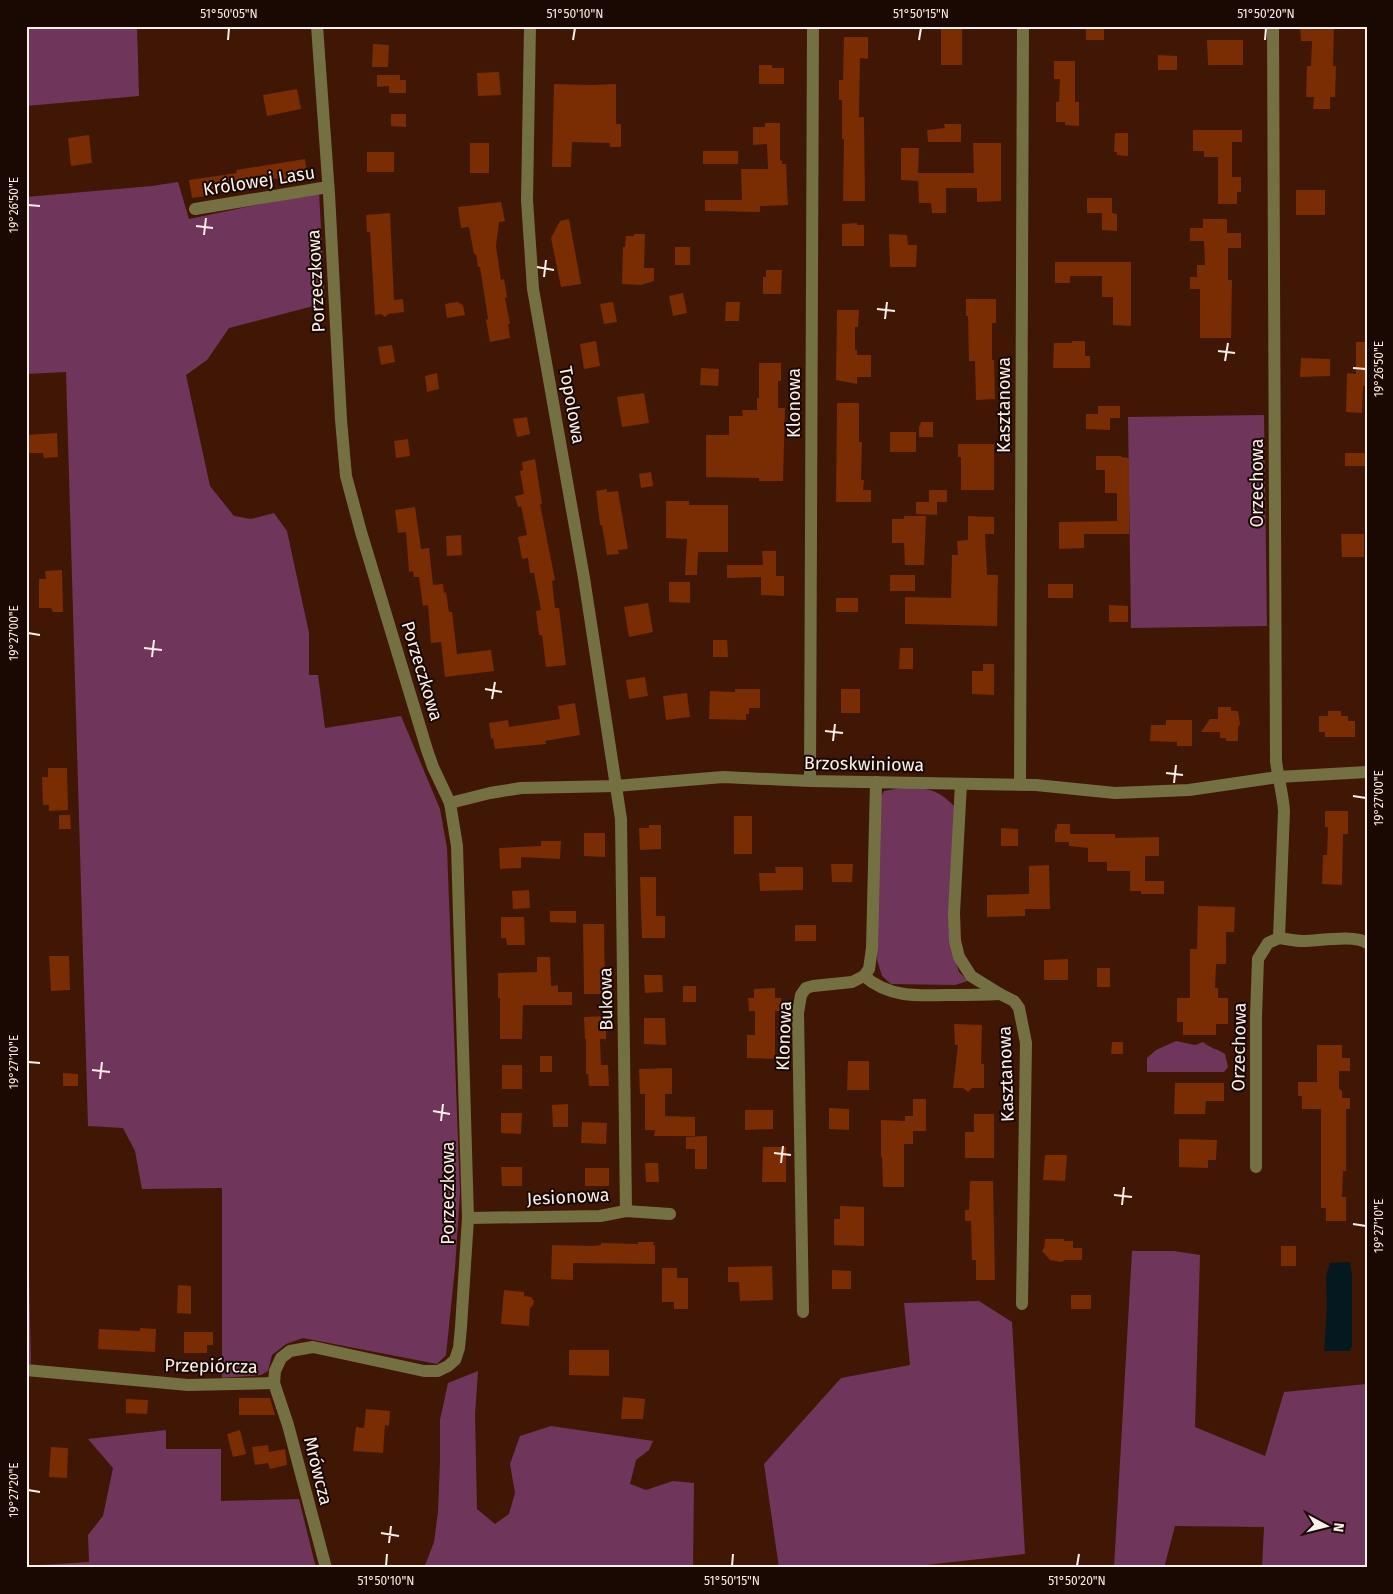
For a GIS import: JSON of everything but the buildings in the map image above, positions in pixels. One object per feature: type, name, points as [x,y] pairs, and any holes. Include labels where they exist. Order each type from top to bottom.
[{"type":"street","name":"Porzeczkowa","points":[[317,26],[346,476],[358,523],[427,750],[450,803],[457,846],[468,1218],[461,1327]]},
{"type":"street","name":"Topolowa","points":[[530,26],[527,200],[532,289],[584,578],[616,786]]},
{"type":"street","name":"Klonowa","points":[[810,781],[813,26]]},
{"type":"street","name":"Kasztanowa","points":[[1020,784],[1023,26]]},
{"type":"street","name":"Orzechowa","points":[[1256,1167],[1258,959],[1268,943],[1279,938],[1284,811],[1278,777],[1273,26]]},
{"type":"street","name":"Królowej Lasu","points":[[195,209],[328,187]]},
{"type":"street","name":"Brzoskwiniowa","points":[[450,803],[490,792],[521,788],[616,786],[723,777],[810,781],[1020,784],[1124,792],[1190,790],[1278,777],[1367,772]]},
{"type":"street","points":[[876,782],[872,948],[869,969],[864,976],[873,984],[892,992],[909,996],[1000,994]]},
{"type":"street","name":"Kasztanowa","points":[[961,784],[954,914],[955,941],[959,956],[971,976],[1014,1001],[1019,1008],[1026,1043],[1022,1304]]},
{"type":"street","name":"Bukowa","points":[[616,786],[621,819],[626,1211]]},
{"type":"street","points":[[1279,938],[1302,941],[1350,939],[1363,940],[1367,943]]},
{"type":"street","name":"Klonowa","points":[[803,1312],[798,1013],[801,995],[806,988],[852,982],[864,976]]},
{"type":"street","name":"Jesionowa","points":[[468,1218],[600,1216],[626,1211],[670,1214]]},
{"type":"street","name":"Przepiórcza","points":[[26,1370],[188,1385],[274,1383],[275,1372],[281,1358],[290,1351],[313,1346],[424,1371],[438,1371],[455,1360],[459,1348],[461,1327]]},
{"type":"street","name":"Mrówcza","points":[[274,1383],[288,1425],[326,1568]]},
{"type":"shaded area","points":[[26,26],[137,26],[139,96],[26,106]]},
{"type":"shaded area","points":[[178,182],[189,219],[319,192],[325,303],[229,328],[207,360],[186,375],[210,486],[234,516],[251,519],[274,513],[287,531],[309,633],[309,675],[318,675],[325,728],[401,716],[440,809],[447,848],[460,1192],[455,1268],[446,1355],[437,1364],[303,1338],[286,1344],[272,1355],[268,1371],[261,1375],[222,1378],[222,1188],[142,1189],[135,1151],[123,1128],[88,1126],[66,372],[26,374],[26,197]]},
{"type":"shaded area","points":[[1264,415],[1267,626],[1131,628],[1128,417]]},
{"type":"shaded area","points":[[901,788],[932,790],[943,796],[956,808],[953,953],[959,972],[968,981],[955,985],[891,984],[882,976],[877,960],[880,798],[884,791]]},
{"type":"shaded area","points":[[1176,1041],[1195,1045],[1203,1042],[1225,1054],[1228,1067],[1224,1072],[1147,1072],[1147,1058],[1156,1050]]},
{"type":"shaded area","points":[[26,1137],[31,1364],[26,1363]]},
{"type":"shaded area","points":[[1132,1251],[1174,1251],[1200,1255],[1195,1427],[1265,1456],[1284,1392],[1367,1384],[1367,1568],[1262,1568],[1264,1527],[1175,1526],[1164,1568],[1114,1568]]},
{"type":"shaded area","points":[[979,1301],[1012,1322],[1025,1554],[899,1568],[779,1568],[764,1464],[841,1378],[910,1365],[904,1303]]},
{"type":"shaded area","points":[[478,1371],[475,1415],[477,1509],[495,1524],[509,1514],[515,1493],[510,1464],[520,1436],[551,1426],[653,1441],[649,1450],[636,1460],[630,1484],[646,1490],[673,1481],[694,1483],[693,1568],[424,1568],[434,1542],[438,1512],[440,1420],[448,1383]]},
{"type":"shaded area","points":[[166,1430],[166,1449],[221,1449],[221,1501],[299,1499],[316,1568],[26,1568],[26,1566],[89,1562],[88,1535],[103,1516],[113,1468],[88,1439]]},
{"type":"water","points":[[1350,1262],[1352,1275],[1352,1345],[1350,1351],[1324,1351],[1327,1308],[1326,1276],[1330,1263]]}]
